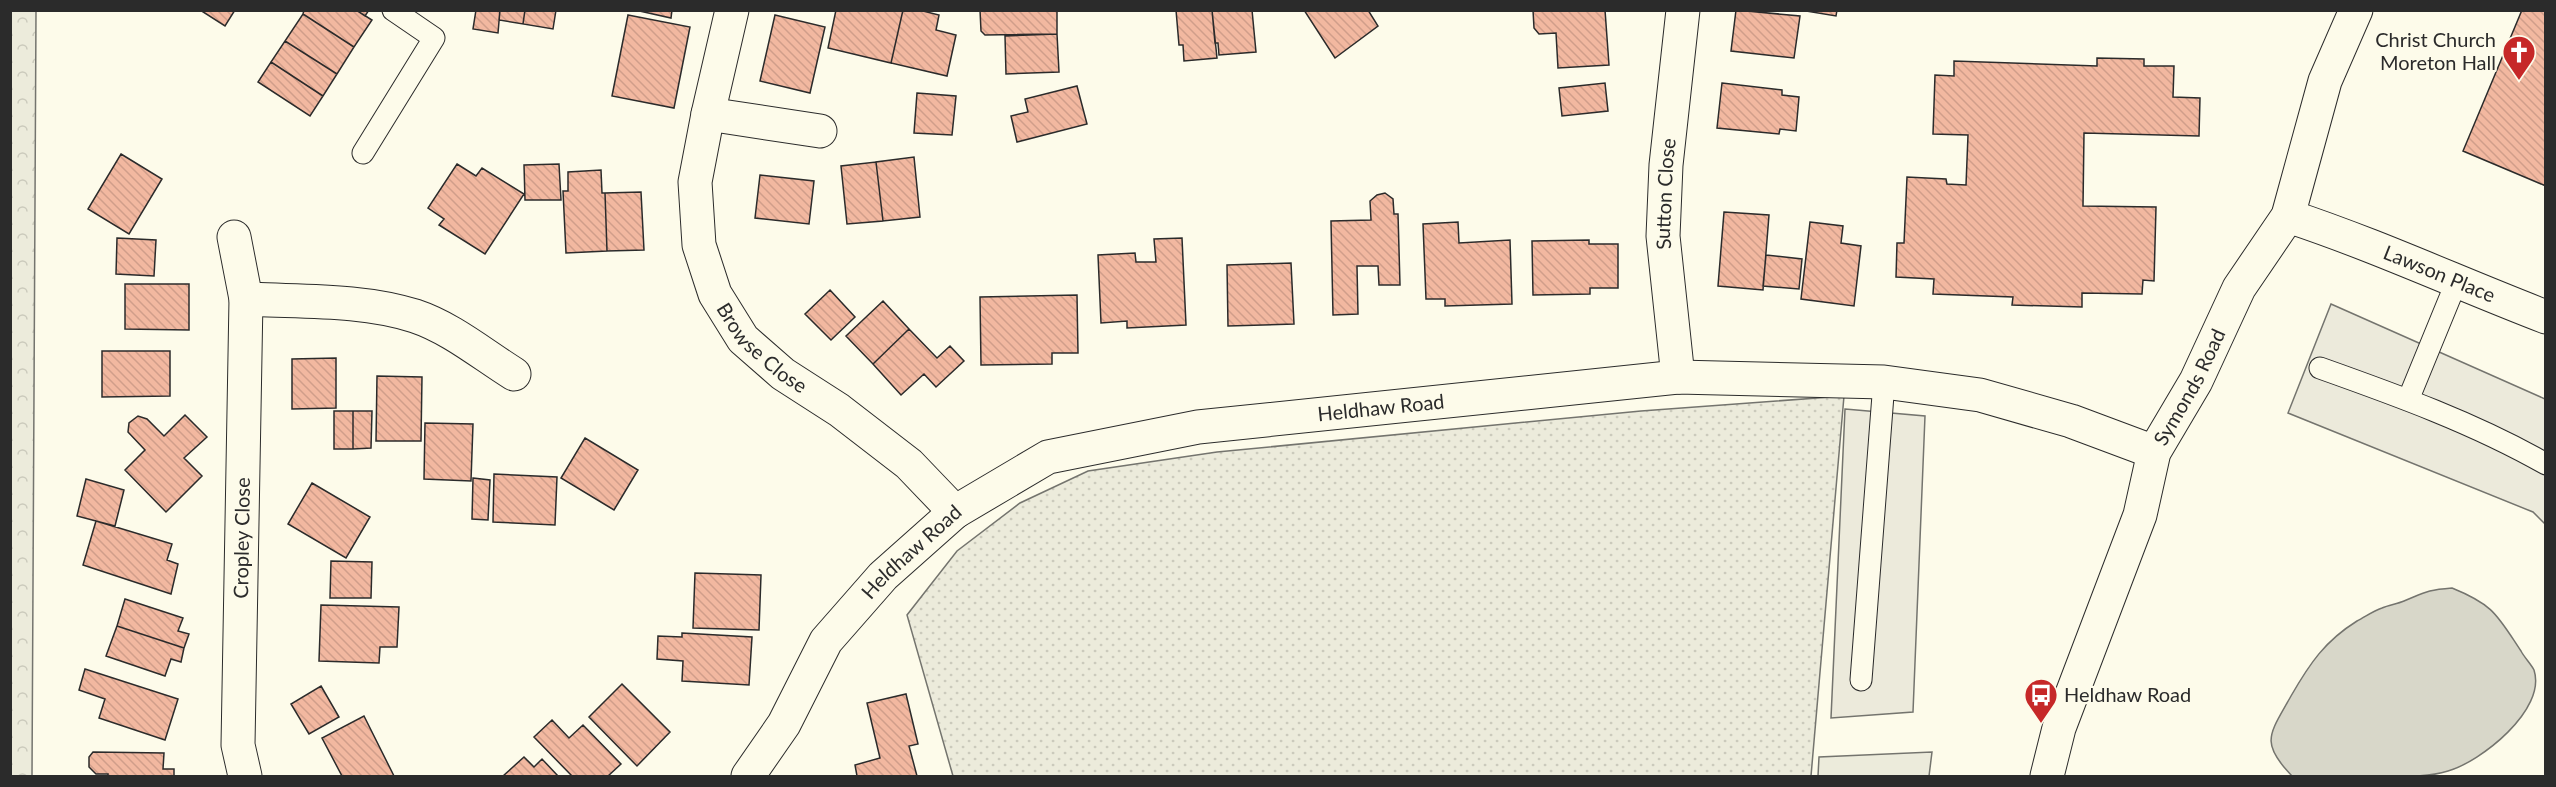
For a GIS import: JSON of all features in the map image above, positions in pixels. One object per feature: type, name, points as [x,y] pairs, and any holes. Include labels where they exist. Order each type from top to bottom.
[{"type":"street","name":"Browse Close","points":[[732,10],[695,182],[699,245],[715,294],[743,339],[783,374],[839,410],[909,464],[955,512]]},
{"type":"street","name":"Sutton Close","points":[[1678,377],[1663,236],[1666,165],[1683,10]]},
{"type":"street","name":"Symonds Road","points":[[2047,777],[2059,728],[2140,515],[2154,452],[2196,381],[2239,288],[2288,216],[2325,81],[2356,10]]},
{"type":"street","points":[[708,114],[820,131]]},
{"type":"street","name":"Lawson Place","points":[[2288,216],[2333,231],[2456,283],[2546,317]]},
{"type":"street","name":"Cropley Close","points":[[234,237],[246,299],[238,745],[245,777]]},
{"type":"street","points":[[246,299],[377,307],[415,316],[443,328],[514,374]]},
{"type":"street","name":"Heldhaw Road","points":[[748,777],[784,724],[826,641],[883,576],[955,512],[1048,457],[1198,427],[1678,377],[1884,382],[1980,395],[2071,421],[2154,452]]},
{"type":"lane","points":[[363,153],[434,38],[393,10]]},
{"type":"lane","points":[[2408,400],[2456,283]]},
{"type":"lane","points":[[2320,368],[2408,400],[2516,447],[2546,464]]},
{"type":"lane","points":[[1861,680],[1884,382]]},
{"type":"green space","points":[[10,11],[36,11],[32,776],[10,776]]},
{"type":"green space","points":[[1844,396],[1811,776],[953,776],[907,615],[957,551],[1020,503],[1088,471],[1217,452],[1641,411]]},
{"type":"green space","points":[[1932,752],[1929,776],[1818,776],[1819,757]]},
{"type":"shaded area","points":[[2331,304],[2545,399],[2545,524],[2533,512],[2288,413]]},
{"type":"shaded area","points":[[1845,409],[1925,416],[1913,712],[1831,718]]},
{"type":"shaded area","points":[[2452,588],[2477,600],[2493,612],[2534,670],[2535,685],[2531,701],[2521,717],[2493,746],[2461,766],[2448,771],[2414,776],[2292,776],[2275,754],[2271,738],[2273,729],[2291,696],[2319,654],[2346,629],[2375,611],[2427,592]]},
{"type":"building","points":[[200,10],[235,10],[225,26]]},
{"type":"building","points":[[304,10],[356,10],[372,20],[354,47],[303,14]]},
{"type":"building","points":[[356,10],[369,10],[365,16]]},
{"type":"building","points":[[476,10],[500,10],[498,33],[473,29]]},
{"type":"building","points":[[500,10],[525,10],[523,24],[499,20]]},
{"type":"building","points":[[525,10],[556,10],[553,29],[523,24]]},
{"type":"building","points":[[635,10],[672,10],[671,18]]},
{"type":"building","points":[[836,10],[903,10],[891,63],[828,48]]},
{"type":"building","points":[[903,10],[919,10],[939,15],[936,30],[956,35],[947,76],[891,63]]},
{"type":"building","points":[[980,10],[1057,10],[1057,34],[985,35],[981,31]]},
{"type":"building","points":[[1176,10],[1212,10],[1217,58],[1184,61],[1183,45],[1179,45]]},
{"type":"building","points":[[1212,10],[1252,10],[1256,52],[1219,55],[1218,43],[1215,43]]},
{"type":"building","points":[[1304,10],[1368,10],[1378,26],[1335,58]]},
{"type":"building","points":[[1533,10],[1605,10],[1609,65],[1558,68],[1556,33],[1539,34],[1534,28]]},
{"type":"building","points":[[1736,10],[1800,16],[1794,58],[1731,51]]},
{"type":"building","points":[[1800,10],[1837,10],[1836,16]]},
{"type":"building","name":"Christ Church Moreton Hall","points":[[2522,10],[2546,10],[2546,186],[2463,151]]},
{"type":"building","points":[[303,14],[354,47],[337,74],[285,41]]},
{"type":"building","points":[[628,15],[690,27],[674,108],[612,96]]},
{"type":"building","points":[[775,15],[825,27],[810,93],[760,81]]},
{"type":"building","points":[[1057,34],[1059,72],[1006,74],[1005,36]]},
{"type":"building","points":[[285,41],[337,74],[323,96],[271,62]]},
{"type":"building","points":[[2097,58],[2144,59],[2144,66],[2174,66],[2173,97],[2200,98],[2199,136],[2084,133],[2083,206],[2156,207],[2154,281],[2143,280],[2142,294],[2082,293],[2082,307],[2012,305],[2013,297],[1933,294],[1934,279],[1896,277],[1897,243],[1904,243],[1907,177],[1946,179],[1947,184],[1966,185],[1968,135],[1933,134],[1935,75],[1954,76],[1954,61],[2097,66]]},
{"type":"building","points":[[271,62],[323,96],[310,116],[258,82]]},
{"type":"building","points":[[1605,83],[1608,111],[1562,116],[1559,88]]},
{"type":"building","points":[[1722,83],[1782,90],[1782,95],[1799,97],[1796,131],[1780,129],[1779,134],[1717,128]]},
{"type":"building","points":[[1077,86],[1087,124],[1017,142],[1011,116],[1028,112],[1025,99]]},
{"type":"building","points":[[917,93],[956,96],[952,135],[914,133]]},
{"type":"building","points":[[121,154],[162,179],[129,234],[88,209]]},
{"type":"building","points":[[914,157],[920,217],[883,221],[876,162]]},
{"type":"building","points":[[876,162],[883,221],[847,224],[841,166]]},
{"type":"building","points":[[457,164],[476,176],[482,168],[524,194],[485,254],[439,225],[444,219],[428,208]]},
{"type":"building","points":[[559,164],[561,200],[525,200],[524,165]]},
{"type":"building","points":[[601,170],[602,193],[605,193],[607,251],[566,253],[563,191],[568,191],[568,172]]},
{"type":"building","points":[[760,175],[814,181],[809,224],[755,218]]},
{"type":"building","points":[[641,192],[644,250],[607,251],[605,193]]},
{"type":"building","points":[[1385,193],[1393,199],[1394,214],[1398,214],[1400,285],[1379,285],[1378,266],[1357,266],[1358,314],[1333,315],[1331,221],[1371,220],[1370,201],[1377,195]]},
{"type":"building","points":[[1724,212],[1769,215],[1763,290],[1718,286]]},
{"type":"building","points":[[1458,222],[1459,243],[1510,240],[1512,304],[1445,306],[1445,299],[1426,299],[1423,224]]},
{"type":"building","points":[[1810,222],[1843,226],[1841,243],[1861,246],[1854,306],[1801,299]]},
{"type":"building","points":[[117,238],[156,240],[154,276],[116,274]]},
{"type":"building","points":[[1182,238],[1186,325],[1127,328],[1127,321],[1101,323],[1098,255],[1135,253],[1136,262],[1156,262],[1154,239]]},
{"type":"building","points":[[1589,240],[1589,244],[1618,244],[1618,288],[1590,288],[1590,294],[1533,295],[1532,241]]},
{"type":"building","points":[[1766,255],[1802,259],[1799,289],[1763,286]]},
{"type":"building","points":[[1291,263],[1294,324],[1228,326],[1227,265]]},
{"type":"building","points":[[125,284],[189,284],[189,330],[125,329]]},
{"type":"building","points":[[830,290],[855,317],[831,340],[805,314]]},
{"type":"building","points":[[1077,295],[1078,353],[1052,353],[1052,364],[981,365],[980,297]]},
{"type":"building","points":[[883,301],[909,329],[873,364],[846,336]]},
{"type":"building","points":[[909,329],[937,358],[950,346],[964,361],[936,387],[924,374],[901,395],[873,364]]},
{"type":"building","points":[[102,351],[170,351],[170,396],[102,397]]},
{"type":"building","points":[[336,358],[336,408],[292,409],[292,359]]},
{"type":"building","points":[[377,376],[422,377],[421,441],[376,441]]},
{"type":"building","points":[[334,411],[353,411],[353,449],[334,449]]},
{"type":"building","points":[[353,411],[372,411],[371,448],[353,449]]},
{"type":"building","points":[[185,415],[207,437],[184,458],[202,476],[166,512],[125,470],[145,450],[128,432],[129,423],[138,416],[147,419],[164,436]]},
{"type":"building","points":[[425,423],[473,424],[471,481],[424,479]]},
{"type":"building","points":[[585,438],[638,470],[614,510],[561,478]]},
{"type":"building","points":[[494,474],[557,477],[555,525],[493,522]]},
{"type":"building","points":[[473,478],[490,480],[488,520],[472,519]]},
{"type":"building","points":[[86,479],[124,490],[115,526],[77,516]]},
{"type":"building","points":[[312,483],[370,517],[346,558],[288,524]]},
{"type":"building","points":[[96,521],[172,544],[167,560],[178,564],[171,594],[83,565]]},
{"type":"building","points":[[331,561],[372,562],[371,598],[330,598]]},
{"type":"building","points":[[695,573],[761,575],[759,630],[693,628]]},
{"type":"building","points":[[125,599],[183,618],[178,631],[189,634],[184,648],[117,626]]},
{"type":"building","points":[[321,605],[399,607],[397,647],[380,647],[379,663],[319,661]]},
{"type":"building","points":[[117,626],[184,648],[181,662],[171,659],[165,676],[106,656]]},
{"type":"building","points":[[682,633],[752,637],[749,685],[682,681],[683,661],[657,659],[658,636],[682,637]]},
{"type":"building","points":[[85,669],[178,699],[165,740],[99,718],[105,699],[79,690]]},
{"type":"building","points":[[622,684],[670,732],[637,766],[589,717]]},
{"type":"building","points":[[321,686],[339,717],[309,734],[291,704]]},
{"type":"building","points":[[906,694],[918,744],[909,746],[917,776],[857,776],[855,765],[880,758],[867,703]]},
{"type":"building","points":[[364,716],[394,776],[342,776],[322,738]]},
{"type":"building","points":[[552,720],[569,738],[583,725],[621,764],[608,776],[572,776],[534,737]]},
{"type":"building","points":[[93,752],[164,753],[163,769],[174,769],[174,776],[96,774],[89,767],[89,757]]},
{"type":"building","points":[[524,757],[534,767],[542,759],[558,776],[503,776]]},
{"type":"place","name":"Christ Church Moreton Hall","points":[[2519,81]]},
{"type":"place","name":"Heldhaw Road","points":[[2041,724]]}]
